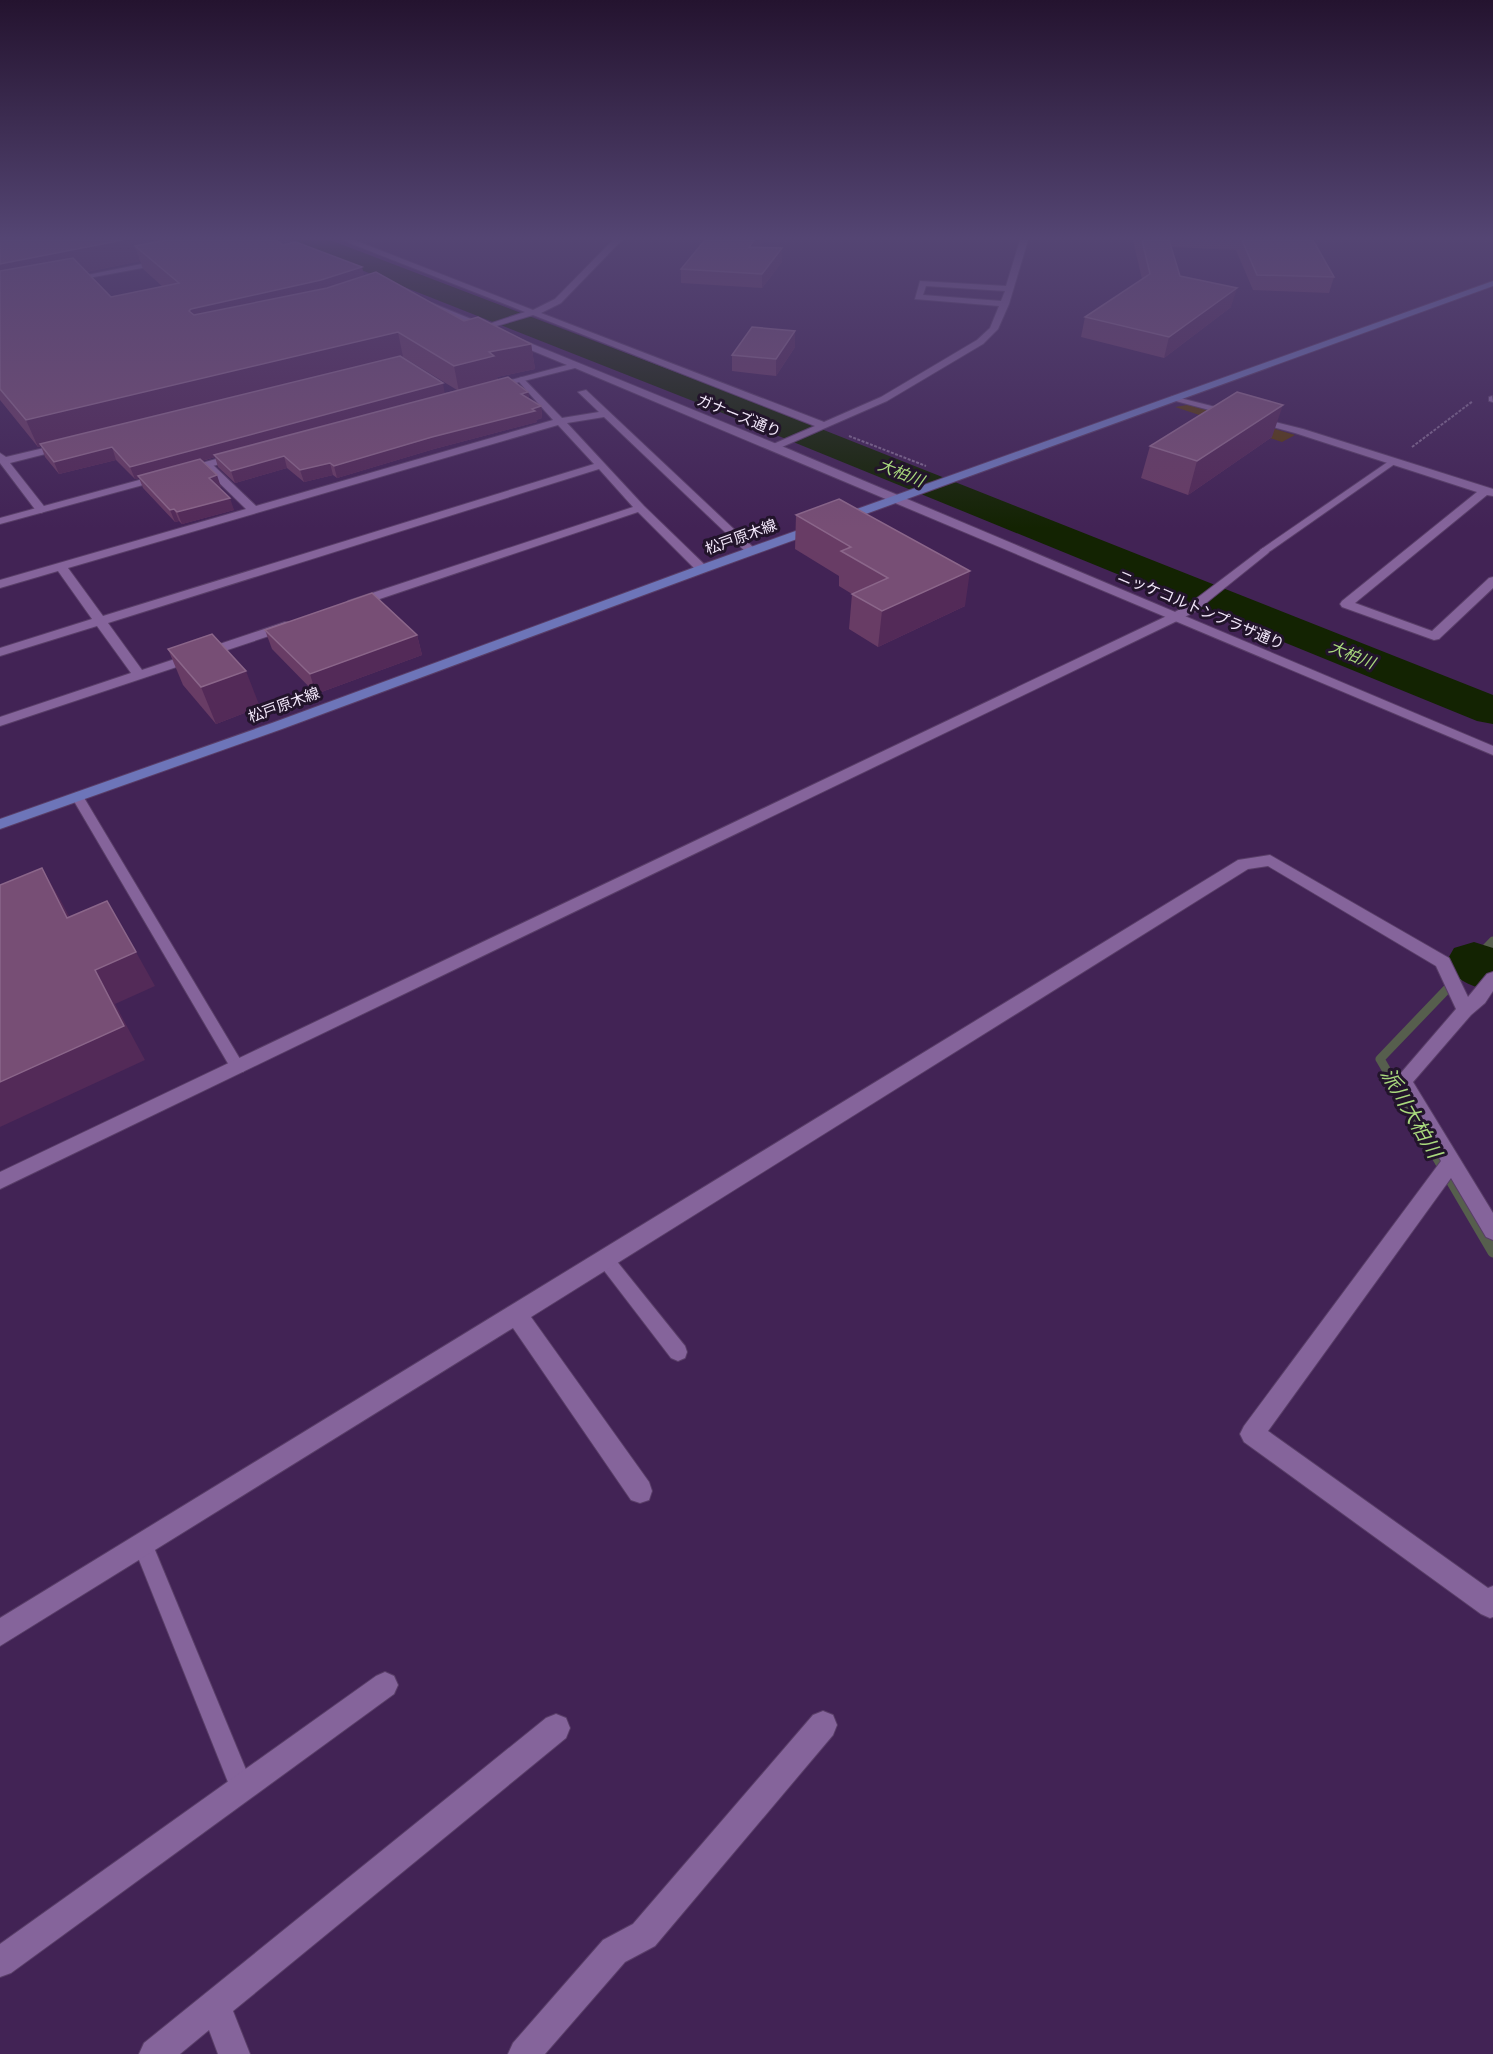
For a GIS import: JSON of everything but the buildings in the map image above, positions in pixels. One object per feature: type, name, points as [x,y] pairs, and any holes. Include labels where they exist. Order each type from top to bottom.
[{"type":"main road","name":"松戸原木線","points":[[0,824],[299,718],[702,568],[1347,336]]},
{"type":"street","name":"ガナーズ通り","points":[[505,336],[897,498]]},
{"type":"street","points":[[596,336],[823,425]]},
{"type":"street","points":[[775,447],[884,399],[957,356],[985,336]]},
{"type":"street","points":[[479,392],[576,365]]},
{"type":"street","points":[[522,380],[640,508],[702,568]]},
{"type":"street","points":[[583,392],[751,551]]},
{"type":"street","points":[[1175,398],[1299,431],[1490,491]]},
{"type":"street","points":[[0,584],[561,421],[606,414]]},
{"type":"street","points":[[41,510],[2,459],[72,444]]},
{"type":"street","points":[[0,521],[252,453]]},
{"type":"street","points":[[207,465],[253,509]]},
{"type":"street","points":[[0,652],[602,465]]},
{"type":"street","points":[[1490,491],[1346,604],[1434,636],[1493,581]]},
{"type":"street","name":"ニッケコルトンプラザ通り","points":[[897,498],[1493,751]]},
{"type":"street","points":[[335,610],[640,508]]},
{"type":"street","points":[[0,1181],[1175,617],[1192,608],[1263,552]]},
{"type":"street","points":[[60,566],[140,676]]},
{"type":"street","points":[[0,722],[302,621]]},
{"type":"street","points":[[0,1633],[1244,864],[1270,860],[1443,962],[1465,1010]]},
{"type":"street","points":[[1489,984],[1403,1081],[1493,1231]]},
{"type":"street","points":[[1451,1162],[1252,1434],[1490,1605],[1493,1599]]},
{"type":"street","points":[[517,1315],[640,1491]]},
{"type":"street","points":[[0,1962],[385,1685]]},
{"type":"street","points":[[524,2054],[614,1950],[644,1935],[823,1725]]},
{"type":"street","points":[[155,2054],[556,1728]]},
{"type":"street","points":[[215,2005],[234,2054]]},
{"type":"lane","points":[[1263,552],[1395,461]]},
{"type":"lane","points":[[77,796],[238,1068]]},
{"type":"lane","points":[[605,1259],[678,1352]]},
{"type":"lane","points":[[143,1545],[242,1789]]},
{"type":"path","points":[[1395,461],[1474,400]]},
{"type":"path","points":[[823,425],[952,478]]},
{"type":"shaded area","points":[[1193,404],[1295,435],[1282,442],[1175,407]]},
{"type":"waterway","name":"大柏川","points":[[554,336],[1493,711]]},
{"type":"waterway","name":"派川大柏川","points":[[1433,1150],[1380,1059],[1493,941]]},
{"type":"waterway","name":"派川大柏川","points":[[1474,962],[1493,972]]},
{"type":"waterway","name":"派川大柏川","points":[[1432,1148],[1493,1252]]}]
